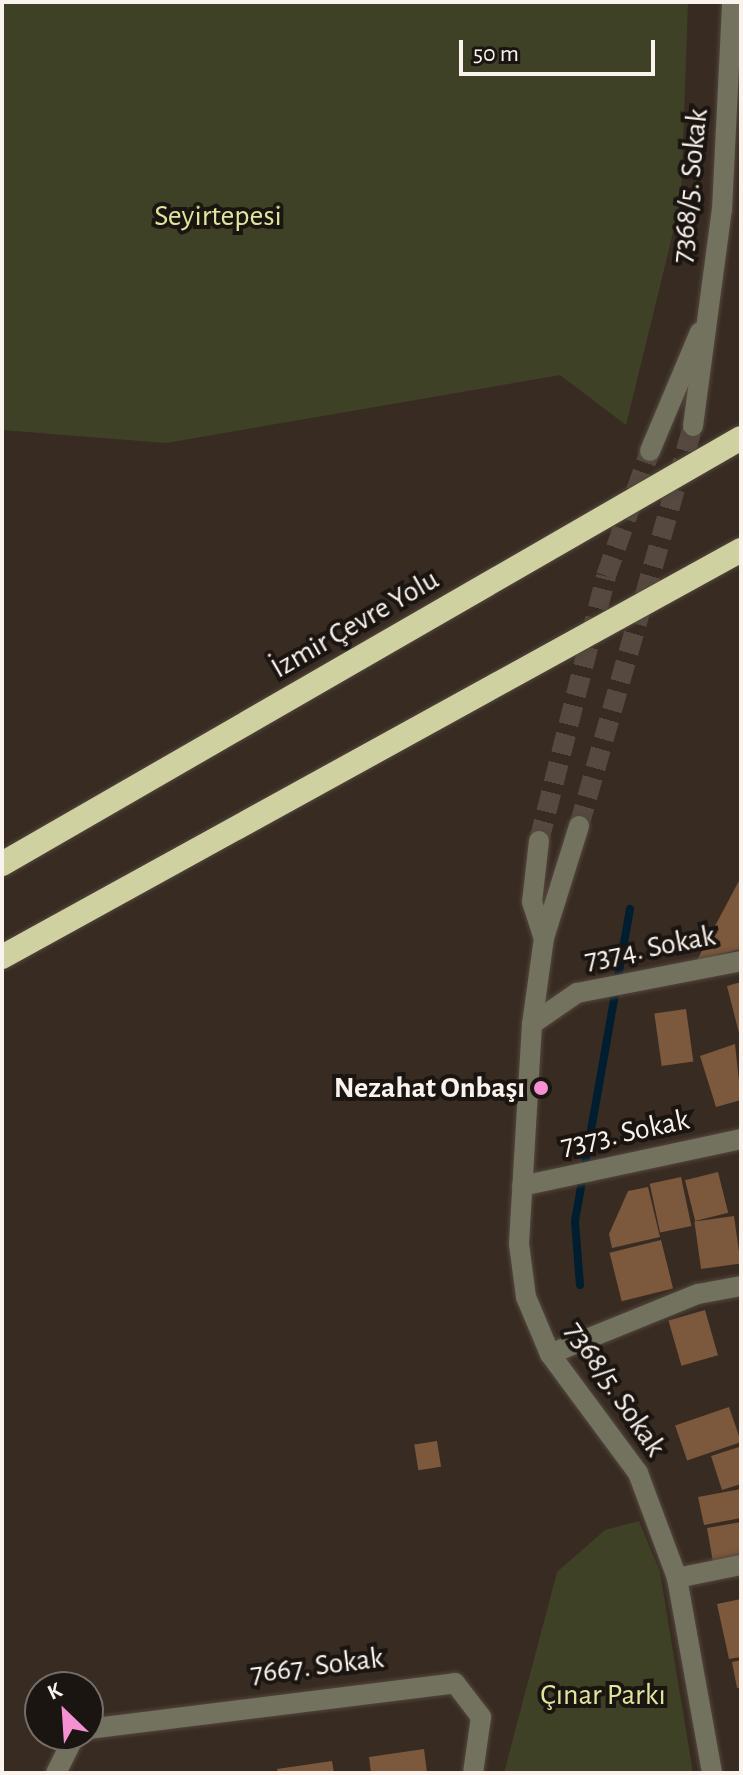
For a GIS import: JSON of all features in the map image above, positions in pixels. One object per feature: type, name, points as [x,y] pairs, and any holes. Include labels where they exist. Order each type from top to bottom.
[{"type":"highway","name":"İzmir Çevre Yolu","points":[[2,864],[741,438]]},
{"type":"highway","points":[[2,957],[741,550]]},
{"type":"street","name":"7368/5. Sokak","points":[[693,426],[701,328],[722,210],[732,2]]},
{"type":"street","name":"7368/5. Sokak","points":[[650,451],[701,328]]},
{"type":"street","name":"7368/5. Sokak","points":[[579,826],[544,938],[532,1024],[522,1186],[526,1297],[550,1354],[638,1473],[677,1578],[712,1773]]},
{"type":"street","name":"7368/5. Sokak","points":[[539,841],[532,902],[544,938]]},
{"type":"street","name":"7374. Sokak","points":[[532,1024],[577,993],[741,961]]},
{"type":"street","name":"7373. Sokak","points":[[522,1186],[741,1139]]},
{"type":"street","points":[[550,1354],[698,1294],[741,1286]]},
{"type":"street","points":[[677,1578],[741,1565]]},
{"type":"street","name":"7667. Sokak","points":[[104,1727],[455,1683],[481,1717],[473,1773]]},
{"type":"street","points":[[56,1773],[67,1751]]},
{"type":"green space","name":"Seyirtepesi","points":[[2,2],[688,2],[681,200],[626,425],[560,375],[166,443],[2,430]]},
{"type":"green space","name":"Çınar Parkı","points":[[639,1521],[660,1572],[693,1773],[504,1773],[557,1572],[605,1530]]},
{"type":"building","points":[[741,877],[741,949],[697,960]]},
{"type":"building","points":[[741,982],[741,1037],[740,1037],[727,986]]},
{"type":"building","points":[[686,1009],[693,1061],[662,1066],[654,1013]]},
{"type":"building","points":[[735,1044],[741,1100],[716,1107],[700,1056]]},
{"type":"building","points":[[718,1172],[728,1213],[695,1221],[685,1180]]},
{"type":"building","points":[[681,1177],[691,1226],[660,1233],[650,1184]]},
{"type":"building","points":[[648,1187],[660,1237],[612,1248],[609,1234],[628,1191]]},
{"type":"building","points":[[734,1216],[741,1264],[701,1269],[694,1222]]},
{"type":"building","points":[[661,1240],[673,1289],[622,1301],[610,1253]]},
{"type":"building","points":[[705,1310],[718,1355],[681,1366],[668,1320]]},
{"type":"building","points":[[729,1407],[741,1442],[687,1461],[675,1426]]},
{"type":"building","points":[[437,1441],[441,1467],[418,1470],[414,1445]]},
{"type":"building","points":[[739,1447],[741,1484],[722,1490],[711,1456]]},
{"type":"building","points":[[741,1489],[741,1518],[704,1525],[698,1497]]},
{"type":"building","points":[[741,1522],[741,1557],[713,1562],[707,1528]]},
{"type":"building","points":[[741,1599],[741,1657],[729,1659],[717,1604]]},
{"type":"building","points":[[741,1660],[741,1688],[737,1688],[732,1662]]},
{"type":"building","points":[[424,1749],[427,1773],[371,1773],[369,1757]]},
{"type":"building","points":[[332,1761],[334,1773],[278,1773],[277,1769]]},
{"type":"waterway","points":[[580,1285],[575,1221],[630,909]]},
{"type":"tunnel","points":[[579,826],[693,426]]},
{"type":"tunnel","points":[[539,841],[606,576],[650,451]]},
{"type":"place","name":"Nezahat Onbaşı","points":[[541,1088]]}]
